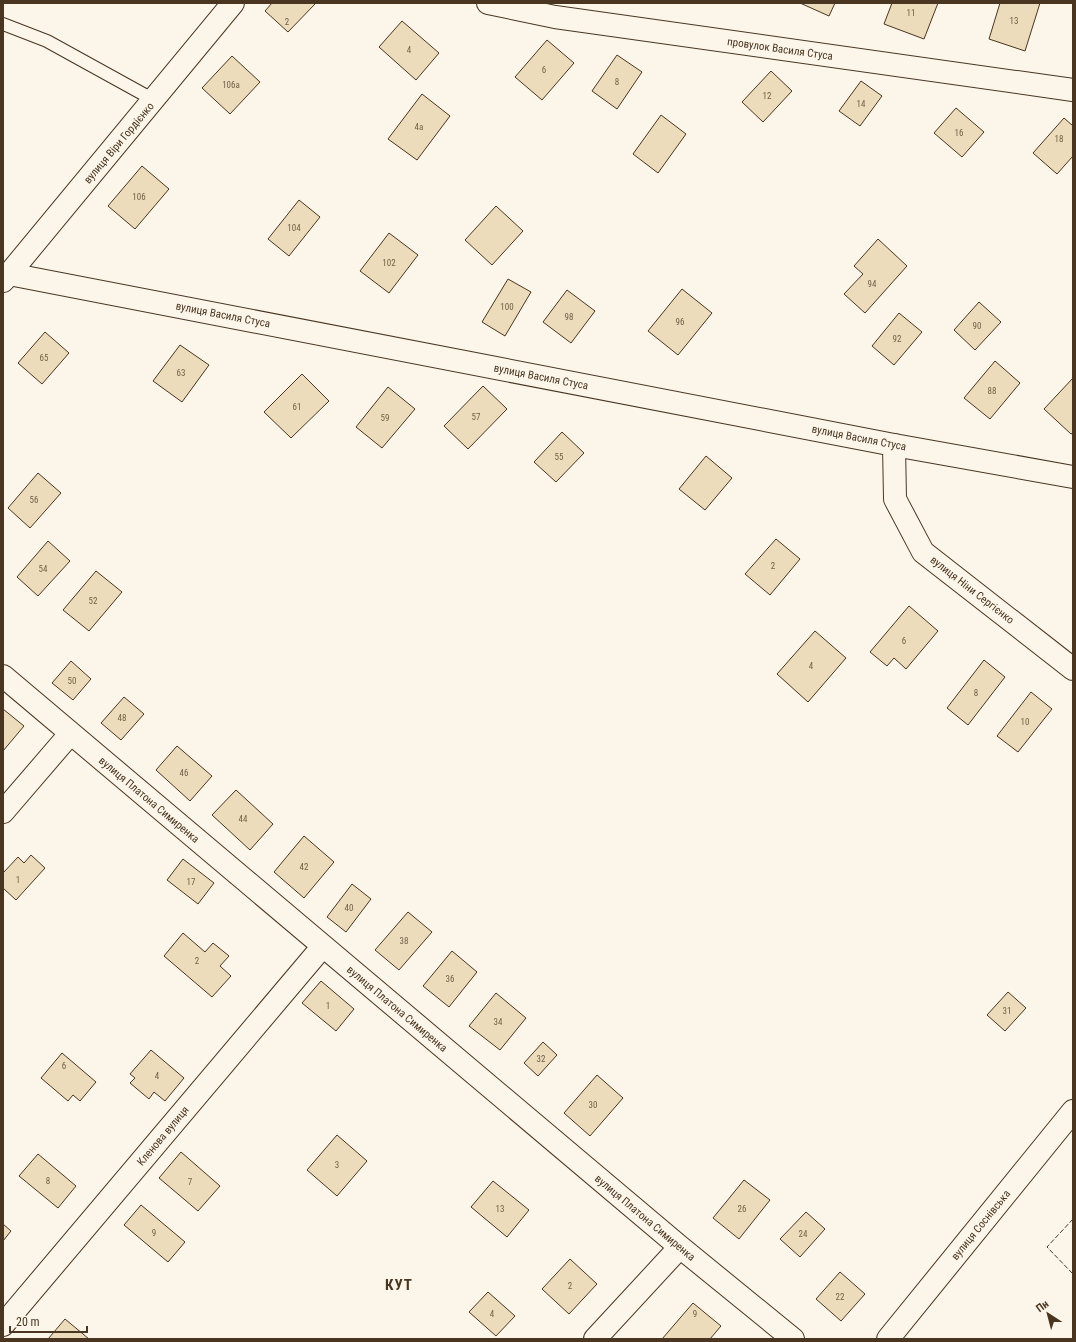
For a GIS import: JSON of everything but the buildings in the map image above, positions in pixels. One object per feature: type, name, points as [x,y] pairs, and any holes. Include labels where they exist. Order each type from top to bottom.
[{"type":"street","name":"вулиця Віри Гордієнко","points":[[6,278],[233,3]]},
{"type":"street","name":"провулок Василя Стуса","points":[[488,3],[555,17],[1073,90]]},
{"type":"street","name":"вулиця Василя Стуса","points":[[6,278],[894,445],[1073,477]]},
{"type":"street","name":"вулиця Ніни Сергієнко","points":[[894,445],[895,499],[923,552],[1073,669]]},
{"type":"street","name":"вулиця Платона Симиренка","points":[[3,676],[680,1247],[793,1339]]},
{"type":"street","points":[[3,812],[70,734]]},
{"type":"street","name":"Кленова вулиця","points":[[3,1325],[323,946]]},
{"type":"street","name":"вулиця Соснівська","points":[[888,1339],[1073,1111]]},
{"type":"street","points":[[595,1339],[680,1247]]},
{"type":"lane","points":[[3,24],[47,41],[154,100]]},
{"type":"fence","points":[[1073,1219],[1047,1247],[1073,1274]]},
{"type":"district","name":"КУТ","points":[[399,1285]]}]
